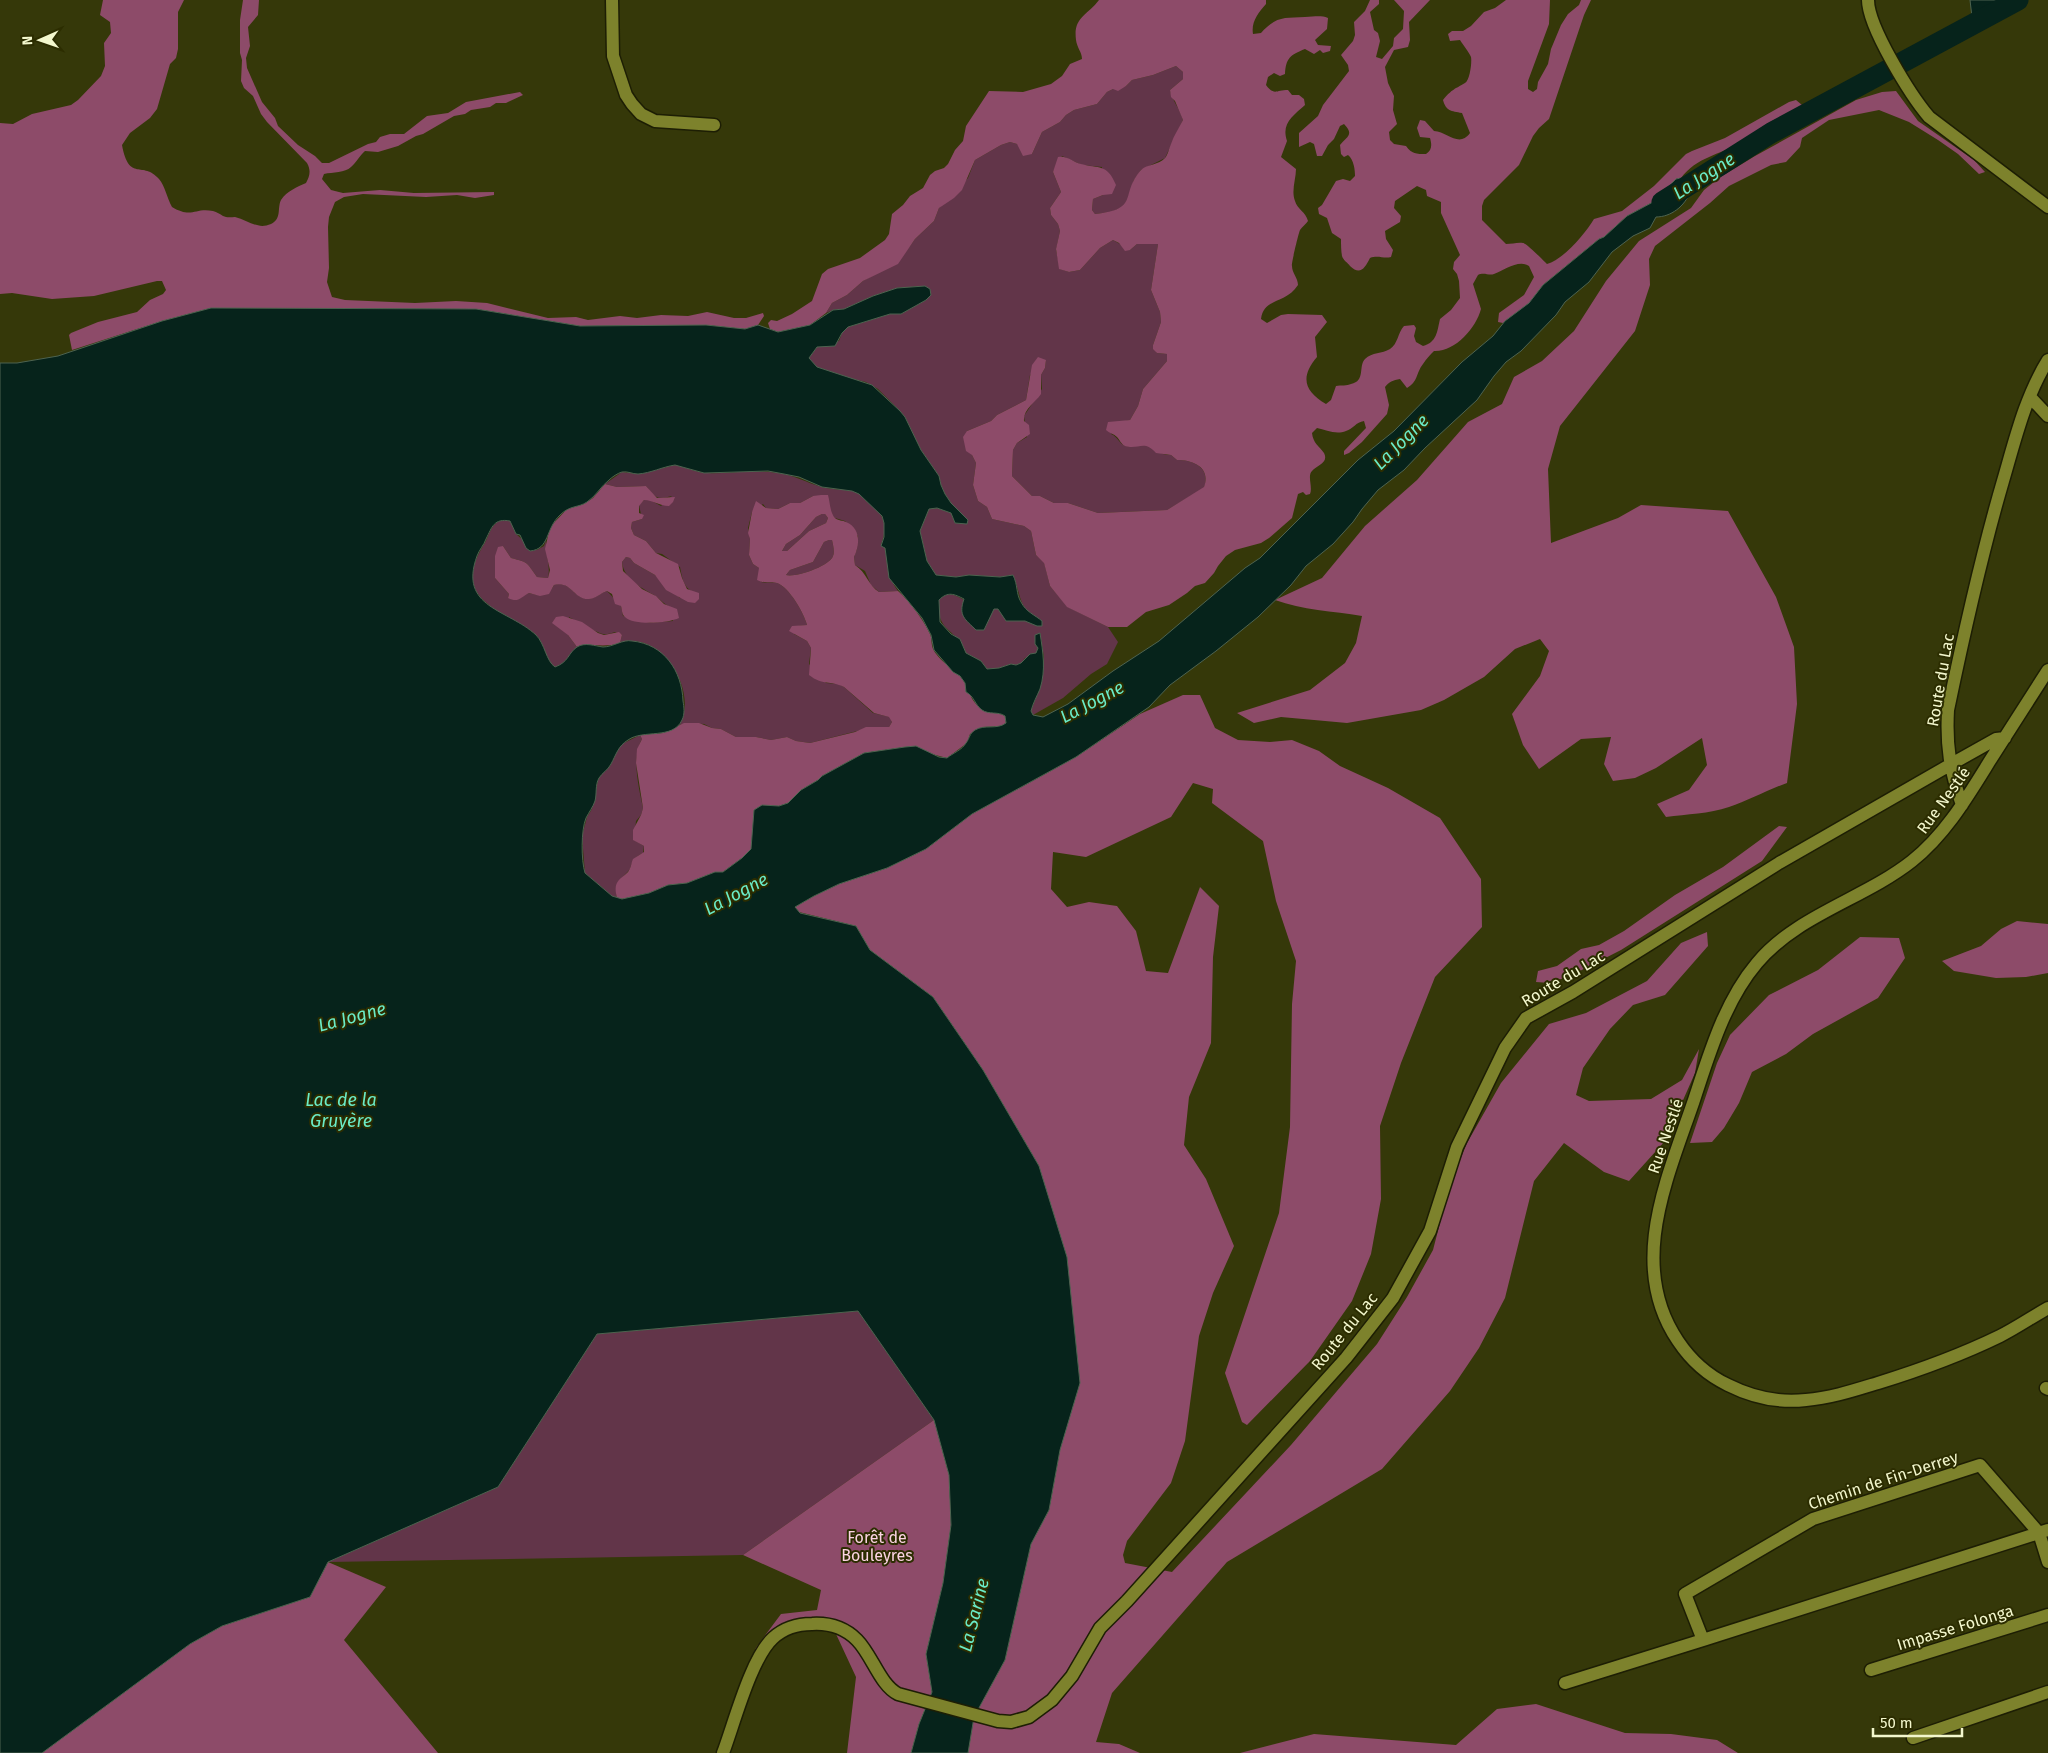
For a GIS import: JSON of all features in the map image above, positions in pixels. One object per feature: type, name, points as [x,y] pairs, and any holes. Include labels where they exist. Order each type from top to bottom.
[{"type":"street","points":[[612,0],[613,56],[626,95],[632,104],[641,114],[655,121],[714,125]]},
{"type":"street","points":[[1868,0],[1873,21],[1883,42],[1910,92],[1929,118],[2048,207]]},
{"type":"street","name":"Route du Lac","points":[[723,1753],[758,1662],[772,1639],[791,1627],[827,1624],[843,1629],[866,1650],[888,1687],[903,1695],[998,1721],[1011,1722],[1029,1717],[1052,1700],[1072,1676],[1100,1628],[1127,1601],[1346,1358],[1393,1298],[1430,1231],[1456,1147],[1505,1048],[1526,1018],[1580,987],[1779,863],[1950,765],[1946,739],[1948,710],[1986,541],[2014,441],[2030,397],[2048,360]]},
{"type":"street","points":[[2030,397],[2048,416]]},
{"type":"street","name":"Rue Nestlé","points":[[2048,670],[1962,805],[1934,842],[1893,874],[1786,937],[1758,962],[1744,980],[1723,1019],[1662,1198],[1653,1258],[1656,1288],[1663,1314],[1686,1353],[1718,1380],[1741,1392],[1769,1399],[1805,1401],[1842,1394],[1916,1371],[2001,1336],[2048,1308]]},
{"type":"street","points":[[1962,805],[1950,765],[1996,740],[2005,738]]},
{"type":"street","name":"Chemin de Fin-Derrey","points":[[1703,1640],[1685,1594],[1813,1519],[1980,1465],[2044,1531]]},
{"type":"street","points":[[1565,1683],[2044,1531],[2048,1562]]},
{"type":"street","name":"Impasse Folonga","points":[[1871,1670],[2048,1614]]},
{"type":"street","points":[[1913,1738],[2048,1692]]},
{"type":"shaded area","points":[[1176,66],[1183,72],[1183,79],[1170,90],[1183,120],[1165,158],[1141,170],[1134,180],[1128,199],[1123,207],[1111,212],[1095,214],[1092,210],[1093,199],[1103,195],[1102,167],[1082,165],[1062,156],[1053,172],[1061,192],[1050,208],[1051,215],[1058,224],[1060,231],[1056,250],[1060,269],[1069,272],[1080,270],[1100,248],[1113,240],[1130,250],[1137,244],[1158,244],[1151,290],[1160,312],[1161,322],[1153,345],[1157,353],[1167,354],[1167,361],[1143,389],[1138,406],[1130,420],[1121,422],[1111,434],[1124,445],[1150,446],[1164,454],[1171,455],[1177,460],[1183,460],[1200,466],[1205,475],[1204,488],[1167,510],[1098,513],[1068,503],[1054,503],[1040,496],[1032,496],[1012,476],[1013,450],[1017,443],[1027,437],[1024,416],[1042,389],[1041,375],[1045,368],[1046,360],[1030,375],[1026,400],[997,415],[991,421],[967,431],[972,455],[976,463],[973,485],[978,501],[987,507],[992,519],[1024,526],[1031,531],[1036,555],[1044,562],[1050,586],[1068,607],[1108,627],[1118,642],[1107,664],[1091,674],[1063,698],[1033,715],[1031,711],[1042,680],[1044,657],[1040,633],[1035,644],[1038,648],[1036,654],[1025,658],[1016,665],[1011,664],[987,669],[981,661],[966,653],[958,639],[940,619],[939,599],[951,594],[964,600],[969,622],[976,630],[990,615],[993,608],[998,609],[1001,614],[1010,620],[1021,621],[1038,618],[1026,610],[1012,575],[1000,577],[969,575],[956,577],[936,575],[927,561],[920,531],[929,509],[937,508],[951,513],[955,523],[968,520],[945,494],[939,476],[921,450],[905,417],[900,411],[878,389],[866,382],[840,376],[817,367],[811,363],[809,358],[817,347],[839,341],[842,333],[848,327],[890,314],[901,314],[926,300],[925,286],[897,288],[844,309],[826,313],[832,303],[847,295],[910,246],[934,221],[939,208],[968,178],[975,160],[1010,142],[1017,144],[1032,154],[1042,132],[1060,122],[1074,110],[1097,104],[1107,92],[1126,86],[1132,80],[1153,75]]},
{"type":"shaded area","points":[[675,465],[705,473],[760,471],[784,474],[826,488],[853,491],[878,511],[884,521],[881,545],[885,548],[889,574],[898,591],[879,592],[871,585],[865,571],[855,565],[854,557],[858,536],[845,521],[835,518],[813,496],[800,503],[790,503],[778,509],[766,508],[763,504],[752,512],[748,528],[750,539],[749,555],[753,564],[759,568],[761,582],[782,585],[803,614],[807,625],[798,626],[794,634],[807,641],[811,648],[809,664],[826,683],[839,684],[873,713],[890,717],[892,722],[889,727],[873,727],[810,743],[796,741],[787,737],[771,740],[756,737],[736,737],[721,729],[712,728],[704,724],[688,723],[679,725],[684,712],[684,697],[680,681],[673,667],[662,654],[649,645],[635,641],[620,643],[622,635],[615,632],[601,633],[569,617],[568,635],[577,647],[563,664],[555,667],[552,665],[542,643],[536,635],[524,626],[497,612],[476,591],[472,577],[475,562],[492,528],[502,519],[510,521],[516,534],[524,541],[526,548],[537,550],[544,546],[546,540],[549,569],[548,578],[537,577],[527,564],[511,558],[503,546],[495,578],[509,594],[508,598],[529,593],[536,595],[547,593],[554,585],[559,584],[588,599],[607,591],[621,606],[623,616],[650,623],[673,621],[670,607],[629,578],[622,562],[626,557],[630,558],[634,563],[655,575],[680,598],[693,592],[685,585],[680,567],[662,554],[656,553],[646,541],[634,535],[631,528],[632,522],[642,519],[639,505],[644,500],[650,500],[661,506],[672,496],[659,498],[646,486],[617,487],[605,484],[622,472],[638,474]]},
{"type":"shaded area","points":[[825,514],[828,518],[826,523],[809,531],[787,551],[782,551],[786,544],[800,535],[816,517]]},
{"type":"shaded area","points":[[832,540],[834,550],[833,556],[826,564],[797,575],[786,575],[790,570],[813,562],[824,542]]},
{"type":"shaded area","points":[[640,735],[642,739],[636,764],[643,808],[641,815],[636,821],[634,840],[644,846],[643,853],[635,859],[630,869],[617,885],[617,898],[612,896],[585,873],[582,836],[587,817],[592,809],[598,780],[610,766],[617,750],[622,744]]},
{"type":"shaded area","points":[[858,1311],[934,1420],[743,1555],[328,1562],[498,1487],[597,1334]]},
{"type":"green space","points":[[103,0],[184,0],[178,12],[178,49],[176,58],[170,64],[157,109],[150,118],[130,133],[122,145],[128,164],[137,169],[147,171],[159,179],[172,207],[184,212],[213,211],[225,217],[235,217],[257,225],[266,226],[277,219],[283,197],[306,183],[309,175],[307,163],[267,122],[253,96],[244,88],[241,81],[240,20],[243,0],[259,0],[258,15],[248,27],[250,46],[246,58],[247,68],[262,102],[275,118],[278,126],[298,145],[322,163],[329,163],[376,142],[380,137],[390,134],[404,134],[427,116],[448,113],[466,102],[520,92],[523,95],[506,103],[496,103],[490,107],[471,110],[465,114],[454,116],[398,146],[378,152],[365,151],[348,169],[324,174],[322,179],[331,190],[343,193],[380,190],[414,193],[494,192],[494,195],[475,198],[457,195],[426,197],[363,194],[344,197],[335,202],[329,217],[328,227],[329,268],[327,282],[332,297],[345,300],[415,303],[456,301],[487,303],[548,318],[576,317],[588,320],[620,316],[637,318],[661,315],[688,316],[707,312],[734,318],[746,318],[763,313],[764,316],[758,325],[745,329],[706,325],[580,326],[476,309],[211,308],[162,321],[72,350],[69,335],[71,333],[98,322],[137,312],[150,300],[163,294],[166,290],[162,281],[157,281],[94,296],[52,299],[12,293],[0,294],[0,123],[13,124],[32,114],[71,105],[101,76],[105,66],[104,43],[111,33],[110,22],[100,15]]},
{"type":"green space","points":[[1099,0],[1266,0],[1266,4],[1254,22],[1253,34],[1261,33],[1271,23],[1281,19],[1317,16],[1328,18],[1327,29],[1315,40],[1318,45],[1331,46],[1330,51],[1323,53],[1320,50],[1314,54],[1305,49],[1296,53],[1286,64],[1285,74],[1280,76],[1274,73],[1268,77],[1266,85],[1273,91],[1288,90],[1292,95],[1299,95],[1304,99],[1305,105],[1292,116],[1287,125],[1287,141],[1281,157],[1296,169],[1294,197],[1296,204],[1308,221],[1300,230],[1292,264],[1298,285],[1287,296],[1266,307],[1261,319],[1267,323],[1281,315],[1322,315],[1327,322],[1315,337],[1317,357],[1308,371],[1307,383],[1313,394],[1326,404],[1331,400],[1336,386],[1349,385],[1359,380],[1365,359],[1393,347],[1404,326],[1414,325],[1416,328],[1414,336],[1416,342],[1423,346],[1431,342],[1436,336],[1440,319],[1451,310],[1460,298],[1459,281],[1453,269],[1454,262],[1460,255],[1441,213],[1441,202],[1427,196],[1426,190],[1417,186],[1395,201],[1394,208],[1401,216],[1400,222],[1385,231],[1386,239],[1393,250],[1391,257],[1370,258],[1362,270],[1354,269],[1343,259],[1341,239],[1332,233],[1327,218],[1319,214],[1318,208],[1322,205],[1336,181],[1343,179],[1350,181],[1355,176],[1352,160],[1348,155],[1344,157],[1341,154],[1340,145],[1348,136],[1349,131],[1344,124],[1340,126],[1334,139],[1322,156],[1317,156],[1314,144],[1310,142],[1299,147],[1299,133],[1318,116],[1323,105],[1349,71],[1348,65],[1341,55],[1353,41],[1355,35],[1354,22],[1365,11],[1370,0],[1379,0],[1379,4],[1370,12],[1374,30],[1378,33],[1380,41],[1376,57],[1382,59],[1393,46],[1394,38],[1403,29],[1404,11],[1394,0],[1430,0],[1409,22],[1410,40],[1408,47],[1394,50],[1385,67],[1388,83],[1394,96],[1393,110],[1397,124],[1389,132],[1390,140],[1394,144],[1406,146],[1414,153],[1426,154],[1430,149],[1431,141],[1430,138],[1420,137],[1417,128],[1420,120],[1425,121],[1434,131],[1453,138],[1462,139],[1470,133],[1462,113],[1450,110],[1443,100],[1451,91],[1467,81],[1471,63],[1471,57],[1460,40],[1450,41],[1448,34],[1452,31],[1463,31],[1471,26],[1484,12],[1495,8],[1506,0],[1550,0],[1549,24],[1528,81],[1528,89],[1533,92],[1537,89],[1538,82],[1548,64],[1551,49],[1561,25],[1568,14],[1579,5],[1581,0],[1591,0],[1584,15],[1549,119],[1533,136],[1519,165],[1484,200],[1482,206],[1482,220],[1506,244],[1523,243],[1547,264],[1567,252],[1580,239],[1594,219],[1622,211],[1654,186],[1686,154],[1725,138],[1789,102],[1796,100],[1802,105],[1791,113],[1768,123],[1740,143],[1694,165],[1681,178],[1676,179],[1653,202],[1627,216],[1604,237],[1599,239],[1543,285],[1530,303],[1503,323],[1498,322],[1499,313],[1524,295],[1534,277],[1529,266],[1516,264],[1494,274],[1478,275],[1473,284],[1481,309],[1474,324],[1464,338],[1450,348],[1434,351],[1424,362],[1411,386],[1407,388],[1400,379],[1391,382],[1385,387],[1389,405],[1387,414],[1362,442],[1344,455],[1344,451],[1366,428],[1364,421],[1342,432],[1331,432],[1317,428],[1312,433],[1315,442],[1324,453],[1325,459],[1311,473],[1310,494],[1306,495],[1303,492],[1298,494],[1292,518],[1261,543],[1235,550],[1226,556],[1205,583],[1195,586],[1169,605],[1146,612],[1127,627],[1108,627],[1067,607],[1050,586],[1044,563],[1036,555],[1031,531],[1024,526],[992,519],[987,507],[978,501],[973,485],[976,463],[972,455],[966,451],[963,437],[967,431],[991,421],[997,415],[1026,400],[1032,365],[1038,357],[1046,360],[1045,368],[1041,375],[1041,394],[1025,413],[1024,421],[1029,425],[1030,434],[1017,443],[1013,450],[1012,476],[1032,496],[1040,496],[1054,503],[1068,503],[1098,513],[1167,510],[1204,487],[1206,480],[1200,466],[1183,460],[1177,460],[1171,455],[1156,453],[1145,446],[1125,446],[1116,436],[1106,430],[1108,422],[1130,420],[1138,406],[1143,389],[1167,361],[1167,354],[1157,353],[1153,349],[1161,322],[1160,312],[1151,290],[1158,244],[1137,244],[1130,250],[1125,251],[1119,243],[1113,240],[1100,248],[1080,270],[1069,272],[1059,269],[1056,249],[1060,231],[1058,224],[1051,215],[1050,208],[1061,192],[1053,172],[1058,157],[1102,168],[1113,178],[1116,185],[1112,194],[1093,199],[1092,210],[1095,214],[1118,209],[1124,204],[1141,170],[1160,162],[1166,157],[1183,120],[1175,101],[1171,97],[1170,90],[1183,79],[1183,72],[1176,66],[1153,75],[1132,80],[1118,91],[1113,89],[1107,92],[1097,104],[1074,110],[1060,122],[1042,132],[1032,154],[1023,156],[1017,144],[1010,142],[975,160],[962,190],[939,208],[934,221],[915,239],[898,264],[863,281],[847,295],[832,303],[826,313],[810,325],[778,332],[770,329],[768,323],[771,320],[777,321],[792,314],[812,301],[822,274],[828,269],[860,258],[885,240],[889,234],[892,214],[910,196],[923,188],[930,175],[948,164],[955,150],[963,141],[966,126],[989,91],[1023,92],[1051,84],[1062,76],[1070,64],[1082,59],[1076,40],[1077,26],[1082,17]]},
{"type":"green space","points":[[1896,91],[1918,121],[1974,160],[1985,172],[1979,174],[1958,154],[1909,122],[1879,110],[1829,120],[1802,138],[1800,147],[1786,162],[1771,165],[1729,186],[1655,246],[1649,259],[1650,285],[1635,331],[1560,426],[1548,469],[1551,543],[1618,518],[1641,505],[1728,511],[1776,597],[1794,647],[1797,704],[1787,783],[1743,802],[1721,809],[1666,817],[1657,804],[1689,790],[1707,765],[1702,738],[1656,768],[1635,778],[1613,781],[1604,764],[1611,737],[1581,739],[1539,769],[1523,745],[1512,714],[1540,676],[1549,651],[1540,639],[1515,649],[1484,677],[1444,700],[1421,710],[1347,723],[1281,717],[1254,723],[1237,713],[1310,690],[1345,663],[1356,643],[1362,616],[1307,608],[1275,600],[1322,578],[1365,526],[1417,480],[1468,422],[1502,404],[1514,377],[1542,361],[1574,331],[1606,281],[1639,241],[1691,208],[1704,190],[1719,178],[1755,156],[1856,100],[1882,92]]},
{"type":"green space","points":[[605,484],[617,487],[646,486],[657,498],[675,497],[669,506],[644,500],[639,506],[639,513],[644,515],[642,519],[632,522],[631,528],[634,535],[646,541],[656,553],[678,564],[687,589],[699,593],[699,599],[695,603],[688,602],[666,590],[655,575],[634,563],[630,558],[626,557],[622,562],[623,571],[642,589],[656,596],[664,604],[677,609],[679,618],[643,623],[629,620],[624,616],[621,606],[615,604],[612,594],[607,591],[589,599],[580,597],[569,587],[560,584],[554,585],[549,594],[540,596],[529,593],[514,600],[508,598],[509,594],[495,578],[495,556],[498,547],[503,546],[511,558],[527,564],[537,577],[548,578],[550,570],[545,549],[550,527],[568,508],[584,504],[593,498]]},
{"type":"green space","points":[[828,495],[833,516],[854,528],[858,537],[854,557],[855,565],[872,586],[879,592],[898,591],[902,595],[928,629],[935,652],[941,660],[963,679],[974,702],[984,709],[1005,716],[1006,723],[1002,726],[983,727],[970,734],[967,743],[947,758],[905,747],[864,753],[822,776],[801,790],[788,803],[779,806],[752,844],[751,849],[723,872],[715,872],[687,883],[668,885],[649,893],[622,899],[617,898],[617,882],[628,872],[633,859],[644,852],[644,846],[633,840],[633,830],[643,808],[636,763],[637,749],[642,739],[640,735],[663,733],[684,723],[699,723],[721,729],[736,737],[756,737],[771,740],[787,737],[796,741],[810,743],[855,732],[866,727],[889,727],[892,722],[889,717],[874,713],[844,687],[818,681],[809,675],[811,648],[807,641],[789,631],[792,626],[807,625],[803,614],[782,585],[775,582],[757,580],[759,568],[753,564],[749,555],[750,539],[748,533],[756,501],[766,508],[778,509],[790,503],[800,503],[813,496]],"holes":[[[825,514],[828,518],[826,523],[809,531],[787,551],[782,551],[786,544],[800,535],[816,517]],[[832,540],[834,550],[833,556],[826,564],[797,575],[786,575],[790,570],[813,562],[824,542]]]},
{"type":"green space","points":[[563,616],[582,622],[604,635],[619,632],[622,635],[620,643],[577,647],[568,635],[552,623],[556,617]]},
{"type":"green space","points":[[1183,695],[1200,695],[1215,728],[1238,740],[1270,742],[1292,740],[1319,751],[1340,766],[1388,788],[1440,818],[1481,879],[1482,927],[1435,977],[1401,1063],[1380,1126],[1381,1199],[1371,1254],[1352,1301],[1310,1361],[1247,1425],[1242,1422],[1225,1373],[1279,1213],[1290,1127],[1292,1004],[1296,961],[1276,901],[1263,841],[1212,803],[1213,789],[1193,783],[1171,817],[1086,857],[1053,852],[1051,889],[1067,907],[1089,902],[1117,906],[1136,931],[1146,971],[1168,973],[1200,887],[1219,906],[1213,957],[1211,1043],[1189,1097],[1184,1145],[1206,1179],[1234,1246],[1213,1293],[1199,1336],[1185,1441],[1171,1483],[1127,1541],[1123,1555],[1125,1563],[1172,1572],[1291,1445],[1377,1344],[1407,1297],[1433,1250],[1450,1184],[1467,1143],[1501,1083],[1549,1024],[1586,1013],[1647,981],[1681,943],[1707,932],[1708,946],[1665,995],[1633,1005],[1610,1029],[1583,1068],[1576,1095],[1589,1101],[1651,1099],[1682,1080],[1699,1049],[1695,1073],[1665,1141],[1629,1181],[1604,1172],[1564,1143],[1534,1181],[1505,1298],[1479,1348],[1450,1391],[1382,1469],[1227,1562],[1112,1693],[1096,1742],[1119,1744],[1140,1753],[968,1753],[974,1717],[1005,1660],[1031,1544],[1049,1510],[1060,1450],[1039,1166],[983,1070],[933,997],[870,950],[856,926],[799,912],[795,907],[839,884],[887,868],[926,849],[972,814],[1076,757],[1140,714]]},
{"type":"green space","points":[[1779,826],[1787,827],[1762,861],[1621,950],[1572,975],[1550,983],[1536,982],[1538,971],[1557,966],[1581,949],[1599,945],[1624,931],[1675,895],[1723,867]]},
{"type":"green space","points":[[2017,921],[2048,924],[2048,973],[2026,977],[1996,978],[1954,971],[1942,961],[1981,946],[2001,929]]},
{"type":"green space","points":[[1860,937],[1899,938],[1905,958],[1878,998],[1813,1034],[1786,1054],[1752,1072],[1739,1103],[1724,1128],[1712,1142],[1690,1143],[1717,1063],[1730,1035],[1769,995],[1818,970]]},
{"type":"green space","name":"Forêt de Bouleyres","points":[[934,1420],[949,1475],[951,1525],[943,1583],[926,1654],[932,1692],[919,1724],[911,1753],[847,1753],[856,1677],[836,1634],[815,1623],[791,1623],[755,1649],[781,1614],[817,1610],[821,1590],[743,1555]]},
{"type":"green space","points":[[328,1562],[386,1587],[344,1640],[438,1753],[42,1753],[190,1644],[222,1626],[310,1597]]},
{"type":"green space","points":[[1536,1704],[1625,1733],[1671,1734],[1717,1740],[1738,1753],[1240,1753],[1314,1734],[1456,1745],[1497,1709]]},
{"type":"water","points":[[1970,0],[2006,0],[2009,7],[1973,26]]},
{"type":"water","name":"Lac de la Gruyère","points":[[1681,178],[1690,192],[1685,202],[1672,213],[1656,217],[1650,228],[1633,236],[1612,252],[1589,282],[1565,302],[1556,315],[1521,351],[1506,362],[1477,400],[1404,470],[1378,490],[1333,544],[1306,566],[1291,585],[1258,617],[1170,685],[1149,707],[1076,757],[972,814],[926,849],[887,868],[839,884],[795,907],[800,913],[856,926],[870,950],[933,997],[983,1070],[1039,1166],[1067,1257],[1080,1383],[1060,1450],[1049,1510],[1031,1544],[1005,1660],[974,1717],[968,1753],[911,1753],[919,1724],[932,1692],[926,1654],[943,1583],[951,1525],[949,1475],[934,1420],[858,1311],[597,1334],[498,1487],[328,1562],[310,1597],[222,1626],[190,1644],[42,1753],[0,1753],[0,363],[17,363],[58,356],[162,321],[211,308],[476,309],[580,326],[706,325],[745,329],[758,325],[778,332],[810,325],[833,310],[844,309],[897,288],[925,286],[930,289],[931,295],[926,300],[901,314],[890,314],[848,327],[842,333],[835,346],[817,347],[809,358],[817,367],[872,385],[900,411],[905,417],[921,450],[939,476],[945,494],[968,520],[967,524],[955,523],[951,513],[937,508],[929,509],[920,531],[927,561],[936,575],[1000,577],[1013,575],[1021,602],[1028,611],[1042,621],[1042,626],[1025,621],[1006,621],[998,609],[994,609],[984,630],[976,630],[962,613],[964,599],[951,594],[945,595],[939,600],[940,622],[951,634],[960,639],[966,653],[981,661],[987,669],[1011,664],[1016,665],[1021,663],[1030,654],[1036,653],[1038,648],[1035,644],[1035,635],[1040,633],[1043,675],[1040,689],[1031,711],[1033,715],[1043,717],[1068,704],[1113,671],[1159,641],[1245,568],[1260,558],[1358,460],[1394,431],[1462,362],[1493,336],[1505,321],[1529,303],[1543,285],[1599,239],[1604,237],[1627,216],[1653,202],[1676,179]],"holes":[[[675,465],[704,473],[768,471],[799,477],[822,487],[852,491],[859,494],[882,516],[884,537],[881,546],[885,548],[889,578],[922,618],[931,635],[934,650],[953,672],[960,676],[965,683],[966,692],[980,708],[1005,716],[1006,723],[975,730],[962,748],[947,758],[939,757],[916,746],[864,753],[822,776],[801,790],[788,803],[779,806],[762,805],[754,810],[751,849],[723,872],[715,872],[687,883],[668,885],[649,893],[622,899],[612,896],[585,873],[582,845],[584,823],[595,801],[599,778],[610,766],[622,745],[634,737],[672,730],[682,720],[684,715],[682,690],[675,670],[662,653],[653,647],[629,641],[607,647],[587,645],[577,647],[563,663],[555,667],[536,635],[525,626],[489,605],[480,597],[474,587],[473,573],[478,554],[492,527],[497,522],[510,521],[516,534],[520,535],[526,548],[530,551],[541,546],[555,520],[560,515],[587,502],[606,482],[619,473],[636,474]]]},
{"type":"waterway","name":"La Jogne","points":[[1662,202],[1771,133],[2018,0]]},
{"type":"water label","name":"La Sarine","points":[[974,1615]]}]
